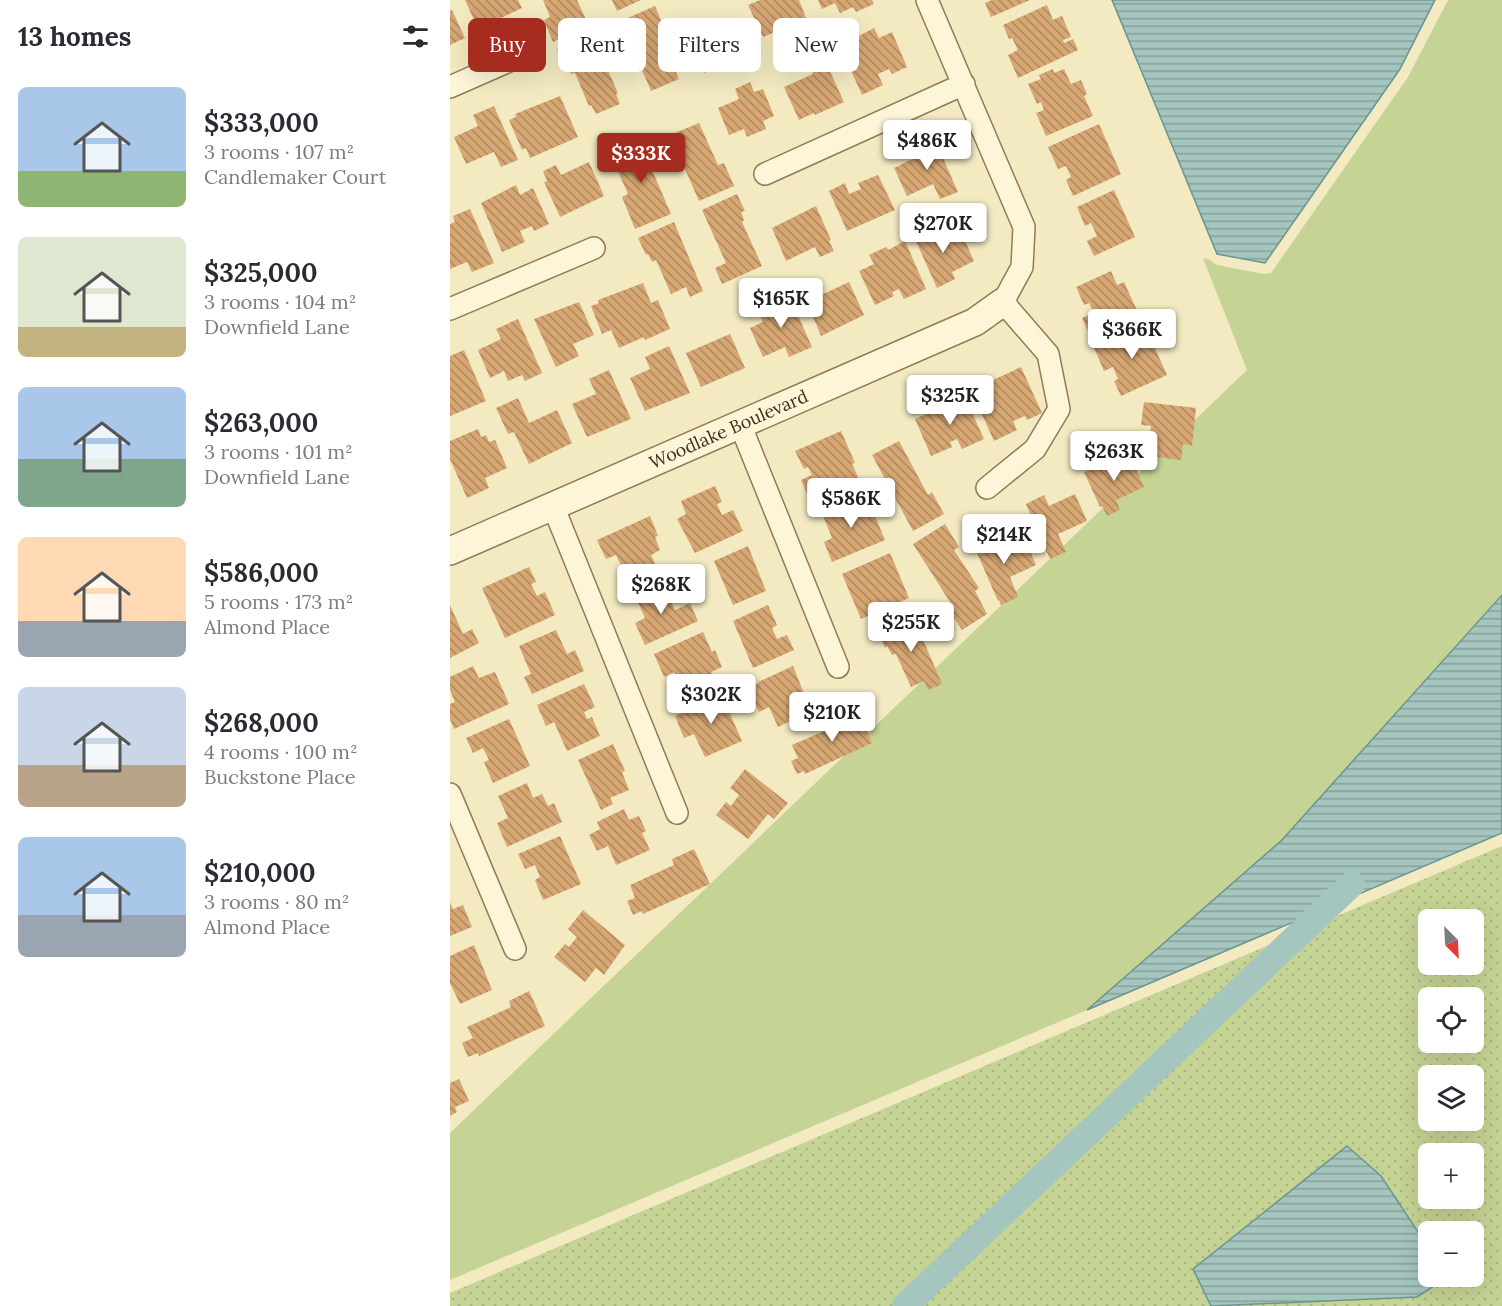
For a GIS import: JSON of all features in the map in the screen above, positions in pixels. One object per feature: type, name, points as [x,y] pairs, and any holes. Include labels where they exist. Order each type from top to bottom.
[{"type":"street","points":[[927,0],[1024,227],[1022,267],[1003,302],[1048,354],[1059,409],[1035,449],[987,488]]},
{"type":"street","points":[[450,87],[484,72]]},
{"type":"street","points":[[765,174],[964,84]]},
{"type":"street","points":[[450,309],[594,248]]},
{"type":"street","name":"Woodlake Boulevard","points":[[452,545],[552,506],[975,322],[1003,302]]},
{"type":"street","points":[[740,424],[838,667]]},
{"type":"street","points":[[552,506],[677,813]]},
{"type":"street","points":[[450,794],[515,949]]},
{"type":"green space","points":[[1448,0],[1502,0],[1502,595],[1281,841],[1087,1010],[450,1280],[450,1133],[1247,370],[1203,258],[1217,265],[1264,274],[1271,273],[1408,77]]},
{"type":"green space","points":[[1502,846],[1502,1306],[450,1306],[450,1293]]},
{"type":"water","points":[[1112,0],[1435,0],[1400,69],[1265,263],[1217,254]]},
{"type":"water","points":[[1502,595],[1502,833],[1087,1010],[1281,841]]},
{"type":"water","points":[[1347,1146],[1381,1176],[1418,1232],[1418,1287],[1432,1287],[1417,1297],[1211,1306],[1193,1269]]},
{"type":"building","points":[[465,0],[518,0],[522,8],[501,18],[473,18]]},
{"type":"building","points":[[543,0],[577,0],[585,18],[558,18],[558,40],[553,42],[546,25],[546,19],[550,17]]},
{"type":"building","points":[[612,0],[641,0],[617,11]]},
{"type":"building","points":[[760,0],[799,0],[806,18],[773,18],[773,33],[763,37],[761,18],[754,18],[748,5]]},
{"type":"building","points":[[818,0],[872,0],[874,4],[856,12],[853,7],[840,13],[835,3],[822,9]]},
{"type":"building","points":[[992,0],[1030,0],[991,17],[985,3]]},
{"type":"building","points":[[1047,5],[1053,20],[1062,16],[1071,37],[1063,40],[1064,43],[1073,39],[1078,50],[1018,78],[1008,55],[1018,50],[1012,38],[1009,39],[1003,25]]},
{"type":"building","points":[[655,6],[660,18],[658,18],[658,72],[676,72],[679,79],[651,91],[643,72],[646,72],[646,18],[628,18]]},
{"type":"building","points":[[452,10],[465,38],[450,45],[450,11]]},
{"type":"building","points":[[874,28],[879,38],[892,32],[907,67],[892,74],[889,69],[878,74],[883,85],[862,95],[852,72],[859,72],[859,36]]},
{"type":"building","points":[[1053,69],[1054,73],[1064,69],[1071,84],[1081,80],[1087,94],[1084,96],[1093,116],[1046,136],[1036,113],[1044,110],[1041,102],[1037,104],[1028,84],[1041,79],[1039,75]]},
{"type":"building","points":[[570,72],[609,72],[620,104],[596,114],[591,105],[589,106],[575,73],[571,74]]},
{"type":"building","points":[[812,72],[830,72],[844,102],[799,120],[784,87],[813,74]]},
{"type":"building","points":[[750,82],[754,92],[763,89],[774,116],[763,121],[766,129],[747,137],[744,129],[729,135],[718,108],[739,99],[735,89]]},
{"type":"building","points":[[560,96],[578,137],[530,158],[526,148],[522,150],[509,120],[516,117],[515,114]]},
{"type":"building","points":[[494,106],[518,160],[501,167],[494,152],[466,164],[454,137],[478,126],[473,115]]},
{"type":"building","points":[[699,123],[718,165],[724,163],[734,186],[699,201],[670,135]]},
{"type":"building","points":[[1099,124],[1121,174],[1073,196],[1066,180],[1071,177],[1066,166],[1058,169],[1048,147]]},
{"type":"building","points":[[638,137],[643,149],[651,146],[657,160],[649,163],[671,214],[635,229],[622,197],[628,194],[613,160],[623,155],[619,145]]},
{"type":"building","points":[[934,138],[958,192],[940,199],[933,184],[907,196],[894,168],[917,157],[913,147]]},
{"type":"building","points":[[589,162],[604,196],[560,217],[544,182],[547,181],[543,171],[556,165],[561,175]]},
{"type":"building","points":[[878,175],[895,210],[847,231],[829,191],[845,183],[849,194],[861,189],[858,183]]},
{"type":"building","points":[[516,185],[520,195],[533,188],[549,224],[534,231],[532,226],[520,231],[525,242],[502,252],[481,203]]},
{"type":"building","points":[[1114,190],[1135,237],[1094,256],[1087,241],[1097,236],[1091,223],[1085,226],[1077,207]]},
{"type":"building","points":[[737,194],[745,211],[741,212],[744,220],[742,222],[762,266],[722,284],[715,268],[726,263],[702,210]]},
{"type":"building","points":[[816,206],[834,251],[820,257],[815,247],[786,261],[772,228]]},
{"type":"building","points":[[470,209],[494,263],[472,272],[467,262],[450,269],[450,224],[455,222],[453,216]]},
{"type":"building","points":[[674,222],[703,291],[690,297],[686,287],[671,294],[656,260],[652,262],[648,254],[646,255],[638,238]]},
{"type":"building","points":[[932,228],[934,234],[948,228],[952,238],[962,234],[974,261],[952,272],[955,279],[937,288],[914,237]]},
{"type":"building","points":[[905,241],[926,289],[904,299],[899,289],[892,292],[894,296],[875,305],[859,271],[874,264],[869,255],[886,247],[888,250]]},
{"type":"building","points":[[1111,271],[1117,285],[1124,282],[1140,317],[1092,339],[1082,318],[1094,313],[1089,303],[1084,305],[1076,287]]},
{"type":"building","points":[[849,282],[864,315],[821,336],[802,290],[816,284],[821,295]]},
{"type":"building","points":[[643,283],[651,303],[658,300],[670,329],[619,348],[611,330],[602,334],[591,306],[599,303],[598,300]]},
{"type":"building","points":[[788,293],[812,347],[789,357],[785,347],[763,357],[750,328],[763,322],[759,313],[773,307],[770,301]]},
{"type":"building","points":[[579,302],[594,335],[573,344],[579,356],[556,367],[534,319]]},
{"type":"building","points":[[518,319],[542,373],[525,381],[522,375],[508,381],[504,371],[490,378],[478,350],[501,339],[496,329]]},
{"type":"building","points":[[1145,326],[1167,375],[1121,396],[1114,381],[1118,379],[1113,367],[1104,371],[1094,348]]},
{"type":"building","points":[[730,334],[745,368],[701,387],[686,353]]},
{"type":"building","points":[[669,346],[690,393],[645,411],[630,378],[650,369],[645,357]]},
{"type":"building","points":[[464,350],[486,401],[450,416],[450,356]]},
{"type":"building","points":[[1021,367],[1042,413],[1027,420],[1025,416],[1013,421],[1017,430],[994,441],[971,390]]},
{"type":"building","points":[[609,370],[631,419],[587,437],[572,404],[596,394],[589,379]]},
{"type":"building","points":[[963,393],[984,439],[962,449],[957,439],[950,442],[952,447],[931,456],[915,419],[946,405],[945,401]]},
{"type":"building","points":[[518,398],[529,423],[557,410],[572,443],[529,464],[514,432],[508,434],[496,408]]},
{"type":"building","points":[[1144,402],[1196,408],[1192,446],[1183,444],[1181,460],[1142,455],[1144,434],[1150,435],[1151,426],[1141,425]]},
{"type":"building","points":[[478,429],[481,437],[486,435],[489,442],[495,440],[507,468],[485,478],[489,488],[467,498],[450,459],[450,441]]},
{"type":"building","points":[[841,431],[860,481],[811,502],[801,480],[812,475],[808,467],[804,469],[795,451]]},
{"type":"building","points":[[899,441],[928,495],[932,492],[944,514],[913,531],[872,455]]},
{"type":"building","points":[[1129,453],[1144,487],[1116,500],[1120,510],[1107,516],[1102,506],[1100,507],[1084,472]]},
{"type":"building","points":[[715,486],[722,502],[717,504],[722,515],[733,510],[743,531],[695,553],[677,519],[686,514],[681,501]]},
{"type":"building","points":[[1075,494],[1087,521],[1058,534],[1066,552],[1050,559],[1026,504],[1044,495],[1049,506]]},
{"type":"building","points":[[868,499],[885,540],[832,562],[824,542],[832,538],[822,513],[850,501],[852,506]]},
{"type":"building","points":[[650,516],[658,536],[655,537],[660,550],[651,555],[657,568],[628,580],[616,555],[606,559],[597,540]]},
{"type":"building","points":[[945,524],[959,547],[954,550],[979,588],[975,591],[987,614],[962,630],[946,605],[950,602],[913,544]]},
{"type":"building","points":[[997,536],[1001,547],[1024,537],[1036,565],[1010,577],[1018,597],[1001,605],[974,546]]},
{"type":"building","points":[[748,546],[766,591],[733,605],[714,561]]},
{"type":"building","points":[[890,553],[909,598],[861,619],[842,574]]},
{"type":"building","points":[[529,567],[536,582],[531,584],[537,596],[545,592],[555,615],[505,638],[482,588]]},
{"type":"building","points":[[663,583],[675,610],[690,603],[698,621],[645,645],[635,623],[645,618],[635,596]]},
{"type":"building","points":[[450,605],[463,634],[472,629],[479,643],[450,658]]},
{"type":"building","points":[[768,605],[777,625],[772,628],[777,639],[787,635],[794,650],[753,668],[733,621]]},
{"type":"building","points":[[913,616],[942,684],[928,690],[924,681],[911,687],[896,654],[892,655],[887,646],[885,648],[878,632]]},
{"type":"building","points":[[556,630],[567,654],[575,650],[584,671],[532,694],[524,677],[531,674],[519,646]]},
{"type":"building","points":[[703,632],[712,652],[715,650],[722,667],[711,672],[717,685],[682,701],[675,686],[680,683],[674,672],[664,677],[654,654]]},
{"type":"building","points":[[473,666],[479,678],[495,672],[509,704],[454,729],[450,719],[450,704],[455,702],[450,690],[450,677]]},
{"type":"building","points":[[793,666],[811,711],[778,727],[769,707],[759,712],[748,688]]},
{"type":"building","points":[[584,684],[595,707],[584,712],[587,719],[592,717],[600,736],[567,751],[554,722],[546,726],[537,705]]},
{"type":"building","points":[[729,693],[737,711],[730,714],[742,741],[705,757],[694,734],[684,738],[675,716]]},
{"type":"building","points":[[857,708],[872,743],[805,774],[804,771],[797,774],[791,761],[798,758],[792,745],[838,725],[835,718]]},
{"type":"building","points":[[509,719],[530,766],[493,783],[484,762],[489,760],[483,748],[473,753],[466,738]]},
{"type":"building","points":[[613,744],[625,771],[622,772],[629,790],[610,798],[613,804],[601,810],[578,760]]},
{"type":"building","points":[[745,769],[788,803],[774,819],[768,814],[748,839],[716,815],[726,802],[731,806],[739,795],[730,788]]},
{"type":"building","points":[[527,783],[533,798],[542,794],[548,806],[554,803],[562,822],[507,847],[497,823],[508,818],[498,796]]},
{"type":"building","points":[[624,809],[629,820],[639,816],[646,831],[642,833],[650,850],[616,865],[608,846],[597,851],[589,835],[600,829],[597,822]]},
{"type":"building","points":[[560,836],[581,884],[543,900],[535,880],[540,877],[535,865],[525,869],[518,854]]},
{"type":"building","points":[[694,849],[710,884],[643,914],[642,911],[633,915],[627,901],[635,898],[630,885],[674,865],[672,859]]},
{"type":"building","points":[[450,902],[453,909],[463,905],[472,927],[450,936]]},
{"type":"building","points":[[583,910],[625,945],[604,975],[596,968],[585,982],[554,957],[565,944],[569,947],[577,937],[568,929]]},
{"type":"building","points":[[474,945],[492,990],[460,1004],[450,983],[450,956]]},
{"type":"building","points":[[529,991],[545,1026],[479,1056],[478,1053],[468,1057],[462,1043],[473,1038],[467,1027],[511,1007],[509,1001]]},
{"type":"building","points":[[459,1079],[469,1101],[455,1107],[457,1112],[450,1116],[450,1083]]},
{"type":"waterway","points":[[905,1306],[1352,884]]}]
